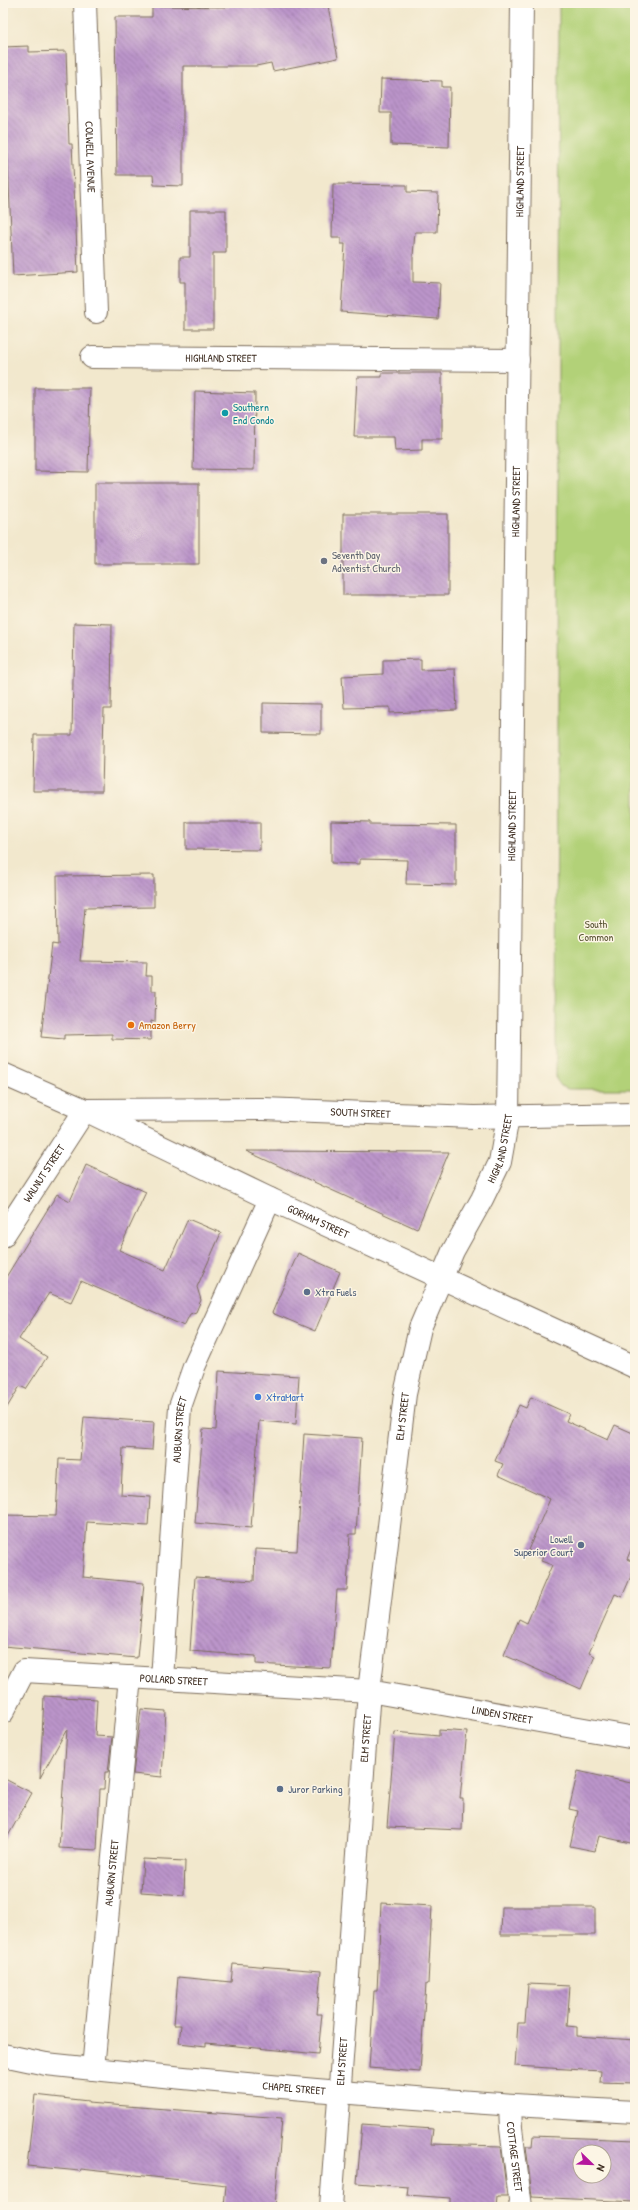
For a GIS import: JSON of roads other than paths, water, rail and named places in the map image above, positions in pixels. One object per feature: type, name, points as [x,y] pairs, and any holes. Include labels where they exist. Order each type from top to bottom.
[{"type":"street","name":"COLWELL AVENUE","points":[[85,3],[96,312]]},
{"type":"street","name":"HIGHLAND STREET","points":[[442,1277],[500,1162],[508,1117],[522,3]]},
{"type":"street","name":"HIGHLAND STREET","points":[[92,357],[518,360]]},
{"type":"street","name":"GORHAM STREET","points":[[3,1074],[85,1110],[270,1199],[635,1367]]},
{"type":"street","name":"SOUTH STREET","points":[[85,1110],[264,1109],[508,1117],[635,1114]]},
{"type":"street","name":"WALNUT STREET","points":[[3,1236],[85,1110]]},
{"type":"street","name":"AUBURN STREET","points":[[162,1679],[180,1408],[194,1367],[270,1199]]},
{"type":"street","name":"ELM STREET","points":[[331,2207],[369,1691],[405,1394],[420,1328],[442,1277]]},
{"type":"street","name":"POLLARD STREET","points":[[3,1712],[24,1671],[369,1691]]},
{"type":"street","name":"AUBURN STREET","points":[[93,2069],[130,1677]]},
{"type":"street","name":"LINDEN STREET","points":[[369,1691],[635,1738]]},
{"type":"street","name":"CHAPEL STREET","points":[[3,2055],[46,2064],[339,2093],[510,2106],[635,2112]]},
{"type":"street","name":"COTTAGE STREET","points":[[510,2106],[520,2207]]},
{"type":"place","name":"Southern End Condo","points":[[225,413]]},
{"type":"place","name":"Seventh Day Adventist Church","points":[[324,561]]},
{"type":"place","name":"Amazon Berry","points":[[131,1025]]},
{"type":"place","name":"Xtra Fuels","points":[[307,1292]]},
{"type":"place","name":"XtraMart","points":[[258,1397]]},
{"type":"place","name":"Lowell Superior Court","points":[[581,1545]]},
{"type":"place","name":"Juror Parking","points":[[280,1789]]},
{"type":"park label","name":"South Common","points":[[596,930]]}]
